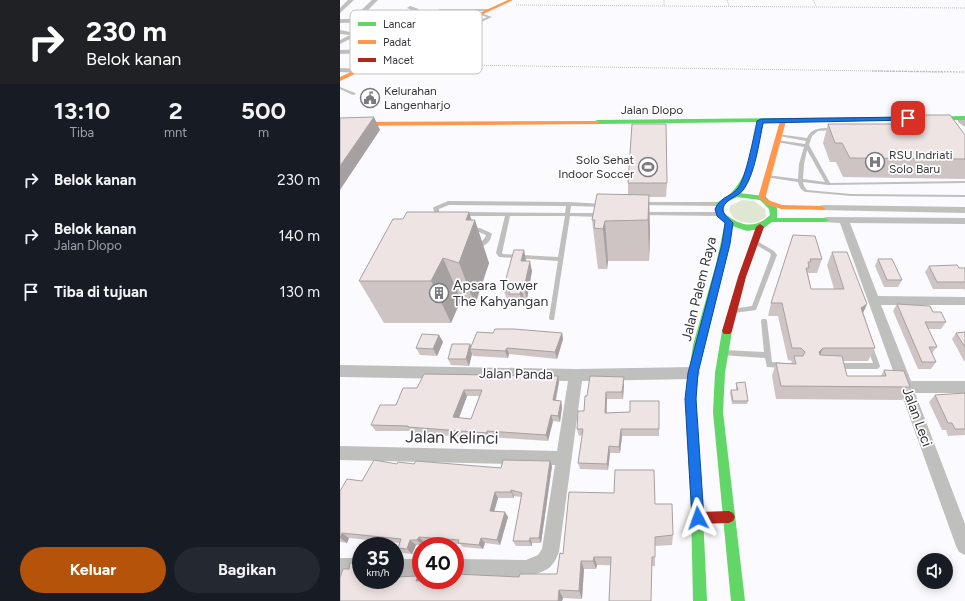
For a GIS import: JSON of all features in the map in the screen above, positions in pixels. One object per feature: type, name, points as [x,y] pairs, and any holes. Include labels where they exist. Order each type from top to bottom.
[{"type":"street","points":[[340,11],[351,0]]},
{"type":"street","points":[[365,10],[375,0]]},
{"type":"street","points":[[482,14],[511,0]]},
{"type":"street","points":[[340,32],[350,33]]},
{"type":"street","points":[[340,42],[350,37]]},
{"type":"street","points":[[340,52],[350,52]]},
{"type":"street","points":[[340,70],[350,71]]},
{"type":"street","points":[[340,79],[351,74]]},
{"type":"street","points":[[772,220],[774,212],[764,200],[767,176],[783,120]]},
{"type":"street","name":"Jalan Dlopo","points":[[340,124],[783,120],[964,121]]},
{"type":"street","points":[[734,196],[744,183],[761,121]]},
{"type":"street","points":[[754,150],[774,152]]},
{"type":"street","points":[[965,210],[781,207],[748,195],[734,196],[726,199],[720,204],[720,214],[729,223],[747,228],[760,227],[772,220],[965,221]]},
{"type":"street","name":"Jalan Leci","points":[[844,220],[906,387],[960,517],[965,546]]},
{"type":"street","name":"Jalan Palem Raya","points":[[700,601],[698,518],[690,399],[693,373],[719,292],[729,223]]},
{"type":"street","points":[[738,601],[718,404],[718,385],[723,353],[733,311],[748,257],[760,227]]},
{"type":"street","points":[[719,292],[737,296]]},
{"type":"street","points":[[874,300],[965,301]]},
{"type":"street","name":"Jalan Panda","points":[[340,371],[576,375],[693,373]]},
{"type":"street","points":[[464,568],[527,569],[544,561],[550,552],[576,375]]},
{"type":"street","points":[[906,387],[965,387]]},
{"type":"street","name":"Jalan Kelinci","points":[[340,453],[564,458]]},
{"type":"street","points":[[698,518],[729,517]]},
{"type":"street","points":[[340,567],[352,567]]},
{"type":"lane","points":[[482,12],[486,12],[490,17],[482,21]]},
{"type":"lane","points":[[340,88],[354,94]]},
{"type":"lane","points":[[839,129],[812,132],[806,146],[799,173],[803,189],[810,192],[876,195],[965,196]]},
{"type":"lane","points":[[778,138],[808,140]]},
{"type":"lane","points":[[778,138],[806,146],[828,184]]},
{"type":"lane","points":[[767,176],[828,184],[965,182]]},
{"type":"lane","points":[[870,183],[876,195]]},
{"type":"lane","points":[[448,214],[437,213],[435,209],[448,203],[612,204]]},
{"type":"lane","points":[[552,318],[569,204]]},
{"type":"lane","points":[[635,204],[720,204]]},
{"type":"lane","points":[[454,214],[458,222]]},
{"type":"lane","points":[[508,214],[499,253],[501,256],[561,259]]},
{"type":"lane","points":[[476,222],[480,230],[489,234],[487,242],[475,248],[431,246],[430,238],[436,232],[458,222],[476,222],[508,214],[609,214]]},
{"type":"lane","points":[[631,214],[720,214]]},
{"type":"lane","points":[[458,222],[476,222]]},
{"type":"lane","points":[[733,311],[754,308],[774,255],[772,252],[755,242]]},
{"type":"lane","points":[[764,322],[769,365],[789,365]]},
{"type":"lane","points":[[826,366],[876,366],[868,340]]},
{"type":"lane","points":[[723,353],[768,355]]},
{"type":"path","points":[[664,0],[664,6]]},
{"type":"path","points":[[727,0],[729,6]]},
{"type":"path","points":[[813,0],[816,7]]},
{"type":"path","points":[[502,5],[965,8]]},
{"type":"path","points":[[482,65],[965,72]]},
{"type":"green space","points":[[742,200],[754,201],[765,209],[766,216],[754,223],[741,221],[733,217],[729,210],[730,206]]},
{"type":"building","points":[[908,115],[950,115],[965,135],[965,159],[850,158],[842,143],[835,143],[828,124],[900,124],[897,119],[911,119]]},
{"type":"building","points":[[374,117],[340,166],[340,118]]},
{"type":"building","name":"Solo Sehat Indoor Soccer","points":[[632,124],[666,124],[667,183],[628,183]]},
{"type":"building","points":[[597,194],[649,195],[648,220],[605,221],[603,229],[594,228],[595,220],[592,220]]},
{"type":"building","points":[[407,212],[469,212],[466,220],[475,220],[459,263],[443,258],[431,281],[359,281],[393,219],[403,219]]},
{"type":"building","points":[[793,235],[815,236],[822,259],[810,259],[811,262],[808,262],[809,268],[806,268],[811,289],[844,289],[832,252],[847,252],[867,304],[861,308],[875,348],[823,348],[819,352],[820,355],[842,356],[847,376],[886,376],[884,370],[904,371],[910,387],[781,386],[776,363],[796,364],[794,356],[803,356],[805,352],[801,348],[792,348],[782,303],[771,303]]},
{"type":"building","points":[[514,250],[524,250],[521,261],[530,261],[524,288],[521,288],[520,294],[509,294],[510,289],[503,289]]},
{"type":"building","points":[[878,259],[892,259],[902,280],[887,280]]},
{"type":"building","points":[[957,265],[959,268],[965,268],[965,282],[937,282],[929,266]]},
{"type":"building","points":[[897,304],[930,306],[933,312],[941,312],[946,322],[925,322],[937,347],[929,347],[936,362],[922,362]]},
{"type":"building","points":[[495,329],[562,333],[555,352],[507,348],[505,351],[470,349],[477,332],[493,333]]},
{"type":"building","points":[[965,332],[965,347],[956,333]]},
{"type":"building","points":[[422,334],[439,335],[433,349],[416,348]]},
{"type":"building","points":[[452,344],[470,344],[466,359],[448,359]]},
{"type":"building","points":[[424,374],[558,376],[553,400],[561,401],[558,416],[551,415],[546,435],[487,431],[487,433],[408,426],[371,425],[380,405],[396,405],[403,388],[417,388]],"holes":[[[464,390],[482,390],[471,419],[453,417]]]},
{"type":"building","points":[[590,376],[624,377],[622,392],[606,392],[605,413],[630,412],[630,401],[659,401],[659,429],[621,429],[619,447],[609,446],[607,464],[578,463],[583,429],[577,429],[578,411],[584,411],[585,396],[587,396]]},
{"type":"building","points":[[745,382],[748,401],[733,401],[731,390],[738,390],[736,383]]},
{"type":"building","points":[[965,393],[965,429],[955,429],[952,423],[948,423],[935,395]]},
{"type":"building","points":[[374,460],[397,464],[398,462],[414,464],[416,461],[501,468],[503,460],[550,461],[539,538],[530,538],[529,541],[513,541],[522,493],[511,490],[511,492],[495,492],[490,511],[505,512],[497,540],[481,538],[479,545],[464,544],[464,537],[412,537],[407,549],[404,549],[404,537],[381,537],[342,533],[340,538],[340,491],[347,479],[362,481]]},
{"type":"building","points":[[615,470],[654,470],[655,504],[672,504],[673,535],[655,537],[655,557],[652,557],[651,601],[609,601],[611,557],[594,557],[593,561],[581,561],[579,591],[559,590],[558,601],[340,601],[340,578],[343,569],[349,569],[350,563],[352,563],[352,589],[404,589],[404,577],[412,576],[412,589],[464,589],[464,574],[519,577],[520,574],[557,574],[560,553],[563,554],[569,492],[614,493]]},
{"type":"traffic: fast","points":[[597,122],[965,118]]},
{"type":"traffic: fast","points":[[733,196],[745,180],[749,170],[755,151],[761,121]]},
{"type":"traffic: fast","points":[[736,195],[762,198],[773,208],[774,216],[768,222],[754,228],[740,227],[733,224],[720,214],[720,204],[726,199],[736,195]]},
{"type":"traffic: fast","points":[[772,220],[825,220]]},
{"type":"traffic: fast","points":[[700,601],[691,397],[694,365],[698,345],[720,264],[729,223]]},
{"type":"traffic: fast","points":[[727,331],[720,373],[718,412],[738,601]]},
{"type":"traffic: slow","points":[[482,13],[511,0]]},
{"type":"traffic: slow","points":[[340,79],[351,74]]},
{"type":"traffic: slow","points":[[762,198],[783,121]]},
{"type":"traffic: slow","points":[[340,124],[597,122]]},
{"type":"traffic: slow","points":[[766,201],[781,207],[821,208]]},
{"type":"traffic: jam","points":[[727,331],[742,277],[760,227]]},
{"type":"traffic: jam","points":[[698,518],[729,517]]},
{"type":"place","name":"Kelurahan Langenharjo","points":[[370,98]]},
{"type":"place","name":"RSU Indriati Solo Baru","points":[[875,162]]},
{"type":"place","name":"Solo Sehat Indoor Soccer","points":[[648,167]]},
{"type":"place","name":"Apsara Tower The Kahyangan","points":[[439,293]]},
{"type":"route","points":[[698,518],[690,399],[693,373],[726,244],[729,223],[720,214],[719,209],[720,204],[729,197],[734,196],[744,183],[761,121],[908,118]]}]
